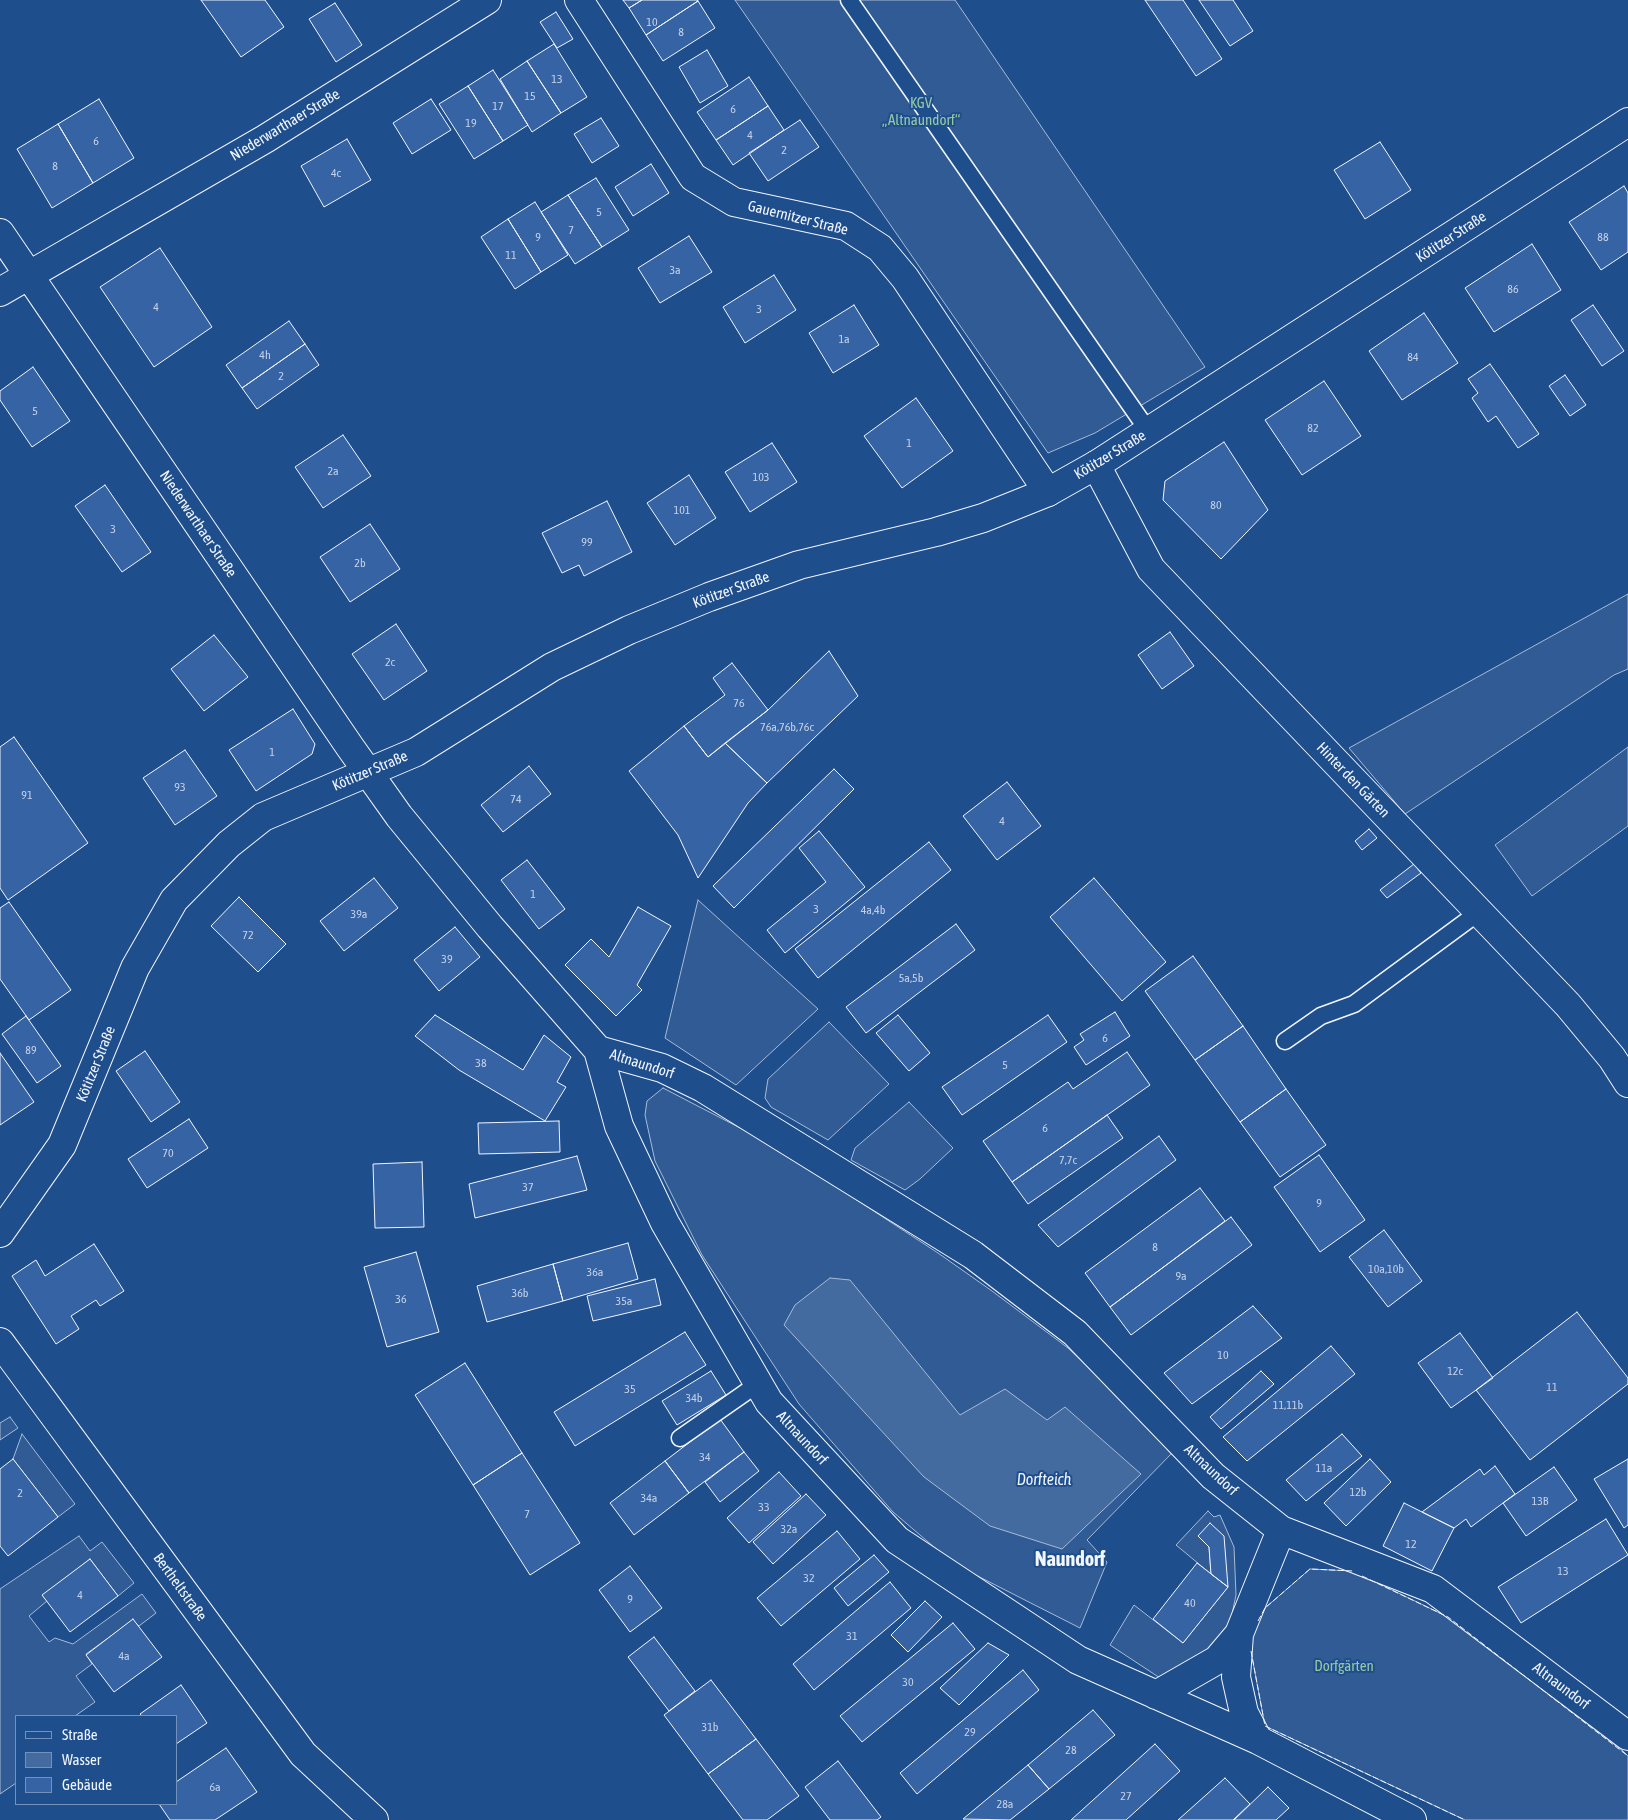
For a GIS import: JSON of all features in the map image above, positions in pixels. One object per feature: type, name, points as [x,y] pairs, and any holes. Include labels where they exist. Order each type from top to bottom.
[{"type":"street","name":"Niederwarthaer Straße","points":[[28,276],[265,139],[488,0]]},
{"type":"street","name":"Gauernitzer Straße","points":[[579,0],[693,177],[734,202],[846,226],[880,248],[905,278],[1048,492]]},
{"type":"street","name":"Kötitzer Straße","points":[[0,1233],[62,1145],[135,968],[174,900],[229,844],[263,817],[423,748],[552,667],[638,626],[709,597],[799,565],[936,532],[983,518],[1048,492],[1149,432],[1628,122]]},
{"type":"street","name":"Niederwarthaer Straße","points":[[0,233],[368,772]]},
{"type":"street","points":[[0,292],[28,276]]},
{"type":"street","name":"Hinter den Gärten","points":[[1096,465],[1151,569],[1568,1005],[1612,1058],[1628,1084]]},
{"type":"street","name":"Altnaundorf","points":[[368,772],[400,816],[490,927],[598,1050],[619,1126],[665,1223],[770,1402],[896,1540],[1078,1660],[1258,1740],[1412,1820]]},
{"type":"street","name":"Altnaundorf","points":[[598,1050],[662,1068],[703,1088],[973,1255],[1075,1333],[1213,1476],[1281,1530],[1434,1588],[1628,1736]]},
{"type":"street","name":"Bertheltstraße","points":[[0,1342],[303,1754],[374,1820]]},
{"type":"street","points":[[1258,1740],[1244,1712],[1236,1677],[1239,1634],[1281,1530]]},
{"type":"street","points":[[1156,1695],[1217,1660],[1239,1634]]},
{"type":"lane","points":[[849,0],[1149,432]]},
{"type":"lane","points":[[1285,1041],[1321,1016],[1354,1004],[1479,912]]},
{"type":"lane","points":[[680,1438],[759,1383]]},
{"type":"shaded area","name":"KGV „Altnaundorf“","points":[[735,0],[955,0],[1205,367],[1095,433],[1048,453]]},
{"type":"shaded area","points":[[1628,594],[1628,669],[1614,675],[1405,814],[1349,748]]},
{"type":"shaded area","points":[[1628,747],[1628,826],[1532,896],[1495,845]]},
{"type":"shaded area","points":[[698,900],[818,1009],[736,1085],[665,1038]]},
{"type":"shaded area","points":[[829,1022],[889,1084],[828,1140],[771,1107],[765,1098],[768,1079]]},
{"type":"shaded area","points":[[663,1088],[771,1144],[938,1253],[992,1291],[1068,1348],[1175,1450],[1087,1540],[1107,1562],[1080,1628],[954,1564],[893,1512],[799,1404],[702,1255],[655,1161],[645,1115],[647,1101]]},
{"type":"shaded area","points":[[909,1102],[953,1148],[920,1179],[905,1190],[851,1160],[855,1148]]},
{"type":"shaded area","points":[[10,1417],[18,1428],[0,1440],[0,1423]]},
{"type":"shaded area","points":[[22,1434],[75,1504],[58,1517],[13,1459]]},
{"type":"shaded area","points":[[1208,1511],[1214,1517],[1220,1515],[1234,1547],[1236,1595],[1229,1628],[1208,1653],[1160,1678],[1110,1645],[1134,1605],[1183,1643],[1228,1587],[1209,1547],[1211,1574],[1176,1545]]},
{"type":"shaded area","points":[[79,1536],[90,1551],[102,1542],[134,1583],[118,1596],[90,1559],[43,1596],[47,1601],[29,1616],[49,1642],[55,1638],[73,1644],[142,1594],[156,1613],[139,1626],[133,1620],[86,1654],[92,1664],[76,1676],[95,1702],[76,1715],[15,1715],[15,1784],[0,1794],[0,1589]]},
{"type":"shaded area","name":"Dorfgärten","points":[[1310,1569],[1353,1571],[1448,1617],[1623,1751],[1628,1756],[1628,1820],[1465,1820],[1265,1726],[1249,1641],[1265,1608]]},
{"type":"water","name":"Dorfteich","points":[[830,1278],[850,1280],[960,1415],[1005,1389],[1047,1420],[1065,1407],[1141,1474],[1062,1549],[990,1526],[924,1477],[784,1325],[795,1305]]},
{"type":"building","points":[[201,0],[265,0],[284,27],[241,57]]},
{"type":"building","points":[[623,0],[642,0],[629,8]]},
{"type":"building","points":[[642,0],[698,1],[646,35],[629,8]]},
{"type":"building","points":[[1145,0],[1183,0],[1222,59],[1196,76]]},
{"type":"building","points":[[1199,0],[1233,0],[1253,31],[1230,46]]},
{"type":"building","points":[[698,1],[715,28],[663,61],[646,35]]},
{"type":"building","points":[[335,3],[362,45],[336,62],[309,19]]},
{"type":"building","points":[[556,12],[573,39],[557,48],[540,22]]},
{"type":"building","points":[[554,44],[587,97],[561,113],[527,61]]},
{"type":"building","points":[[707,50],[728,86],[700,103],[679,67]]},
{"type":"building","points":[[527,61],[561,113],[532,132],[500,79]]},
{"type":"building","points":[[493,70],[528,125],[503,141],[468,86]]},
{"type":"building","points":[[749,77],[768,106],[716,140],[697,112]]},
{"type":"building","points":[[468,86],[503,141],[474,159],[439,104]]},
{"type":"building","points":[[99,99],[134,158],[93,183],[58,124]]},
{"type":"building","points":[[431,99],[451,130],[412,154],[393,123]]},
{"type":"building","points":[[768,106],[784,130],[733,165],[716,140]]},
{"type":"building","points":[[601,118],[619,146],[592,163],[574,134]]},
{"type":"building","points":[[800,120],[819,147],[768,181],[749,153]]},
{"type":"building","points":[[58,124],[93,183],[52,208],[17,149]]},
{"type":"building","points":[[347,139],[371,180],[324,207],[301,166]]},
{"type":"building","points":[[1380,142],[1411,190],[1365,219],[1334,170]]},
{"type":"building","points":[[651,164],[669,193],[633,216],[615,187]]},
{"type":"building","points":[[596,178],[629,230],[602,247],[568,195]]},
{"type":"building","points":[[1624,186],[1628,193],[1628,252],[1601,270],[1569,222]]},
{"type":"building","points":[[568,195],[602,247],[575,264],[541,212]]},
{"type":"building","points":[[535,202],[568,255],[541,272],[508,219]]},
{"type":"building","points":[[508,219],[541,272],[515,289],[481,237]]},
{"type":"building","points":[[689,236],[712,272],[660,303],[638,268]]},
{"type":"building","points":[[1532,244],[1561,290],[1494,332],[1465,288]]},
{"type":"building","points":[[160,248],[212,327],[154,367],[100,287]]},
{"type":"building","points":[[774,275],[796,310],[745,343],[723,307]]},
{"type":"building","points":[[854,305],[879,345],[833,373],[809,333]]},
{"type":"building","points":[[1593,305],[1624,351],[1602,366],[1571,320]]},
{"type":"building","points":[[1424,313],[1458,363],[1402,400],[1369,351]]},
{"type":"building","points":[[289,321],[305,344],[242,388],[226,365]]},
{"type":"building","points":[[305,344],[319,365],[257,409],[242,388]]},
{"type":"building","points":[[1490,364],[1539,434],[1518,448],[1496,416],[1488,422],[1472,398],[1478,393],[1468,379]]},
{"type":"building","points":[[33,367],[70,421],[32,447],[0,400],[0,391]]},
{"type":"building","points":[[1565,375],[1586,405],[1570,416],[1549,386]]},
{"type":"building","points":[[1324,381],[1361,436],[1302,475],[1265,420]]},
{"type":"building","points":[[916,398],[953,451],[902,488],[864,436]]},
{"type":"building","points":[[343,435],[371,476],[323,508],[295,467]]},
{"type":"building","points":[[1224,442],[1268,510],[1221,559],[1163,500],[1165,481]]},
{"type":"building","points":[[772,443],[797,482],[750,512],[725,472]]},
{"type":"building","points":[[689,475],[716,518],[675,545],[647,503]]},
{"type":"building","points":[[105,485],[151,552],[122,572],[75,506]]},
{"type":"building","points":[[607,501],[632,552],[584,576],[579,565],[562,573],[542,533]]},
{"type":"building","points":[[370,524],[400,569],[350,602],[320,557]]},
{"type":"building","points":[[396,624],[427,671],[384,700],[352,654]]},
{"type":"building","points":[[1170,632],[1194,666],[1162,689],[1138,655]]},
{"type":"building","points":[[214,635],[248,677],[204,711],[171,669]]},
{"type":"building","points":[[829,651],[858,696],[767,783],[725,743],[768,710]]},
{"type":"building","points":[[732,663],[768,710],[708,757],[684,726],[725,695],[713,678]]},
{"type":"building","points":[[293,709],[315,744],[312,754],[256,791],[229,750]]},
{"type":"building","points":[[684,726],[708,757],[725,743],[767,783],[748,803],[698,878],[678,835],[629,771]]},
{"type":"building","points":[[14,737],[88,843],[8,900],[0,888],[0,747]]},
{"type":"building","points":[[185,750],[217,796],[175,825],[143,778]]},
{"type":"building","points":[[529,766],[551,794],[503,832],[481,805]]},
{"type":"building","points":[[834,769],[854,789],[734,908],[713,886]]},
{"type":"building","points":[[1007,782],[1041,826],[997,860],[963,816]]},
{"type":"building","points":[[1369,829],[1377,838],[1362,850],[1355,841]]},
{"type":"building","points":[[819,831],[865,887],[785,953],[767,930],[826,882],[799,848]]},
{"type":"building","points":[[929,842],[951,870],[818,978],[795,949]]},
{"type":"building","points":[[527,860],[565,909],[539,929],[501,880]]},
{"type":"building","points":[[1414,864],[1421,873],[1387,898],[1380,890]]},
{"type":"building","points":[[374,878],[398,908],[344,951],[320,921]]},
{"type":"building","points":[[1094,878],[1166,962],[1122,1001],[1050,917]]},
{"type":"building","points":[[239,897],[286,944],[258,972],[211,926]]},
{"type":"building","points":[[9,902],[71,990],[29,1020],[0,979],[0,908]]},
{"type":"building","points":[[638,907],[671,926],[637,985],[642,990],[616,1016],[565,965],[591,939],[609,957]]},
{"type":"building","points":[[956,924],[975,950],[866,1033],[846,1007]]},
{"type":"building","points":[[455,927],[480,957],[439,991],[414,960]]},
{"type":"building","points":[[1193,956],[1243,1026],[1195,1060],[1145,991]]},
{"type":"building","points":[[1115,1012],[1130,1036],[1086,1065],[1074,1047],[1084,1040],[1080,1034]]},
{"type":"building","points":[[435,1015],[523,1070],[544,1035],[571,1057],[557,1082],[566,1087],[545,1121],[459,1070],[415,1036]]},
{"type":"building","points":[[898,1015],[930,1053],[909,1071],[876,1033]]},
{"type":"building","points":[[1048,1015],[1067,1042],[962,1115],[942,1087]]},
{"type":"building","points":[[26,1016],[61,1066],[37,1083],[2,1034]]},
{"type":"building","points":[[1243,1026],[1286,1089],[1240,1122],[1195,1060]]},
{"type":"building","points":[[145,1051],[180,1102],[151,1122],[116,1071]]},
{"type":"building","points":[[1127,1052],[1150,1085],[1012,1182],[983,1141],[1068,1082],[1073,1089]]},
{"type":"building","points":[[0,1053],[34,1102],[0,1125]]},
{"type":"building","points":[[1286,1089],[1326,1145],[1280,1177],[1240,1122]]},
{"type":"building","points":[[1107,1115],[1123,1138],[1028,1204],[1012,1182]]},
{"type":"building","points":[[189,1119],[208,1148],[147,1188],[128,1159]]},
{"type":"building","points":[[559,1121],[560,1152],[479,1154],[478,1123]]},
{"type":"building","points":[[1159,1136],[1176,1160],[1058,1247],[1038,1225]]},
{"type":"building","points":[[1319,1155],[1365,1220],[1320,1252],[1274,1187]]},
{"type":"building","points":[[577,1156],[587,1190],[475,1218],[469,1184]]},
{"type":"building","points":[[422,1162],[424,1227],[375,1228],[373,1164]]},
{"type":"building","points":[[1200,1188],[1225,1221],[1110,1307],[1085,1273]]},
{"type":"building","points":[[1231,1217],[1252,1245],[1131,1335],[1110,1307]]},
{"type":"building","points":[[1384,1230],[1422,1281],[1388,1307],[1349,1257]]},
{"type":"building","points":[[628,1243],[638,1279],[563,1301],[553,1264]]},
{"type":"building","points":[[94,1244],[124,1291],[100,1306],[96,1300],[71,1316],[79,1329],[56,1344],[12,1276],[36,1260],[45,1276]]},
{"type":"building","points":[[416,1252],[439,1332],[387,1347],[364,1267]]},
{"type":"building","points":[[553,1264],[563,1301],[487,1322],[477,1286]]},
{"type":"building","points":[[655,1279],[661,1305],[593,1321],[587,1296]]},
{"type":"building","points":[[1253,1306],[1282,1338],[1192,1404],[1164,1373]]},
{"type":"building","points":[[1577,1312],[1628,1378],[1628,1384],[1530,1460],[1476,1390]]},
{"type":"building","points":[[685,1332],[706,1365],[575,1446],[554,1412]]},
{"type":"building","points":[[1460,1333],[1493,1378],[1451,1408],[1418,1363]]},
{"type":"building","points":[[1331,1346],[1355,1374],[1247,1461],[1223,1437]]},
{"type":"building","points":[[465,1363],[522,1453],[473,1485],[415,1395]]},
{"type":"building","points":[[711,1371],[726,1395],[677,1425],[662,1401]]},
{"type":"building","points":[[1261,1371],[1274,1384],[1221,1429],[1210,1417]]},
{"type":"building","points":[[720,1419],[744,1452],[689,1493],[665,1461]]},
{"type":"building","points":[[1342,1434],[1362,1456],[1306,1501],[1286,1480]]},
{"type":"building","points":[[744,1452],[759,1471],[720,1502],[705,1482]]},
{"type":"building","points":[[522,1453],[580,1543],[530,1575],[473,1485]]},
{"type":"building","points":[[13,1459],[58,1517],[8,1556],[0,1546],[0,1469]]},
{"type":"building","points":[[1370,1459],[1391,1482],[1346,1526],[1324,1503]]},
{"type":"building","points":[[1628,1459],[1628,1525],[1624,1528],[1594,1479]]},
{"type":"building","points":[[665,1461],[689,1493],[634,1535],[610,1503]]},
{"type":"building","points":[[1495,1466],[1515,1494],[1471,1527],[1466,1519],[1454,1528],[1422,1512],[1480,1469],[1484,1475]]},
{"type":"building","points":[[1554,1467],[1577,1500],[1526,1536],[1503,1503]]},
{"type":"building","points":[[779,1472],[801,1496],[749,1543],[727,1518]]},
{"type":"building","points":[[806,1494],[826,1515],[773,1564],[753,1542]]},
{"type":"building","points":[[1404,1503],[1454,1528],[1432,1571],[1383,1546]]},
{"type":"building","points":[[1606,1519],[1628,1555],[1521,1623],[1498,1587]]},
{"type":"building","points":[[1210,1523],[1224,1536],[1228,1587],[1211,1574],[1209,1547],[1198,1536]]},
{"type":"building","points":[[837,1531],[860,1559],[781,1626],[757,1598]]},
{"type":"building","points":[[874,1555],[889,1572],[848,1606],[834,1588]]},
{"type":"building","points":[[90,1559],[118,1596],[70,1632],[42,1595]]},
{"type":"building","points":[[1197,1563],[1228,1587],[1183,1643],[1153,1619]]},
{"type":"building","points":[[630,1566],[662,1608],[630,1632],[599,1590]]},
{"type":"building","points":[[890,1582],[911,1608],[814,1690],[793,1664]]},
{"type":"building","points":[[925,1601],[942,1617],[908,1652],[891,1635]]},
{"type":"building","points":[[133,1619],[162,1657],[114,1692],[86,1655]]},
{"type":"building","points":[[953,1623],[975,1649],[862,1742],[840,1716]]},
{"type":"building","points":[[654,1637],[695,1691],[669,1711],[628,1657]]},
{"type":"building","points":[[988,1643],[1009,1655],[959,1705],[940,1688]]},
{"type":"building","points":[[1023,1670],[1039,1690],[917,1794],[900,1773]]},
{"type":"building","points":[[711,1680],[756,1739],[708,1774],[664,1715]]},
{"type":"building","points":[[181,1685],[207,1723],[178,1743],[178,1715],[140,1714]]},
{"type":"building","points":[[1093,1710],[1115,1735],[1049,1789],[1028,1765]]},
{"type":"building","points":[[756,1739],[799,1796],[767,1820],[743,1820],[708,1774]]},
{"type":"building","points":[[1155,1744],[1180,1771],[1126,1820],[1071,1820]]},
{"type":"building","points":[[226,1748],[257,1792],[215,1820],[170,1820],[160,1805],[178,1805],[178,1781]]},
{"type":"building","points":[[838,1761],[881,1817],[877,1820],[830,1820],[805,1787]]},
{"type":"building","points":[[1028,1765],[1049,1789],[1010,1820],[963,1819]]},
{"type":"building","points":[[1225,1778],[1250,1804],[1233,1820],[1178,1820]]},
{"type":"building","points":[[1268,1787],[1289,1808],[1276,1820],[1234,1820]]},
{"type":"fence","points":[[1258,1621],[1265,1608],[1310,1569],[1353,1571]]},
{"type":"fence","points":[[1362,1576],[1448,1617],[1628,1756]]},
{"type":"fence","points":[[1251,1651],[1265,1726],[1465,1820]]},
{"type":"district","name":"Naundorf","points":[[1070,1560]]}]
